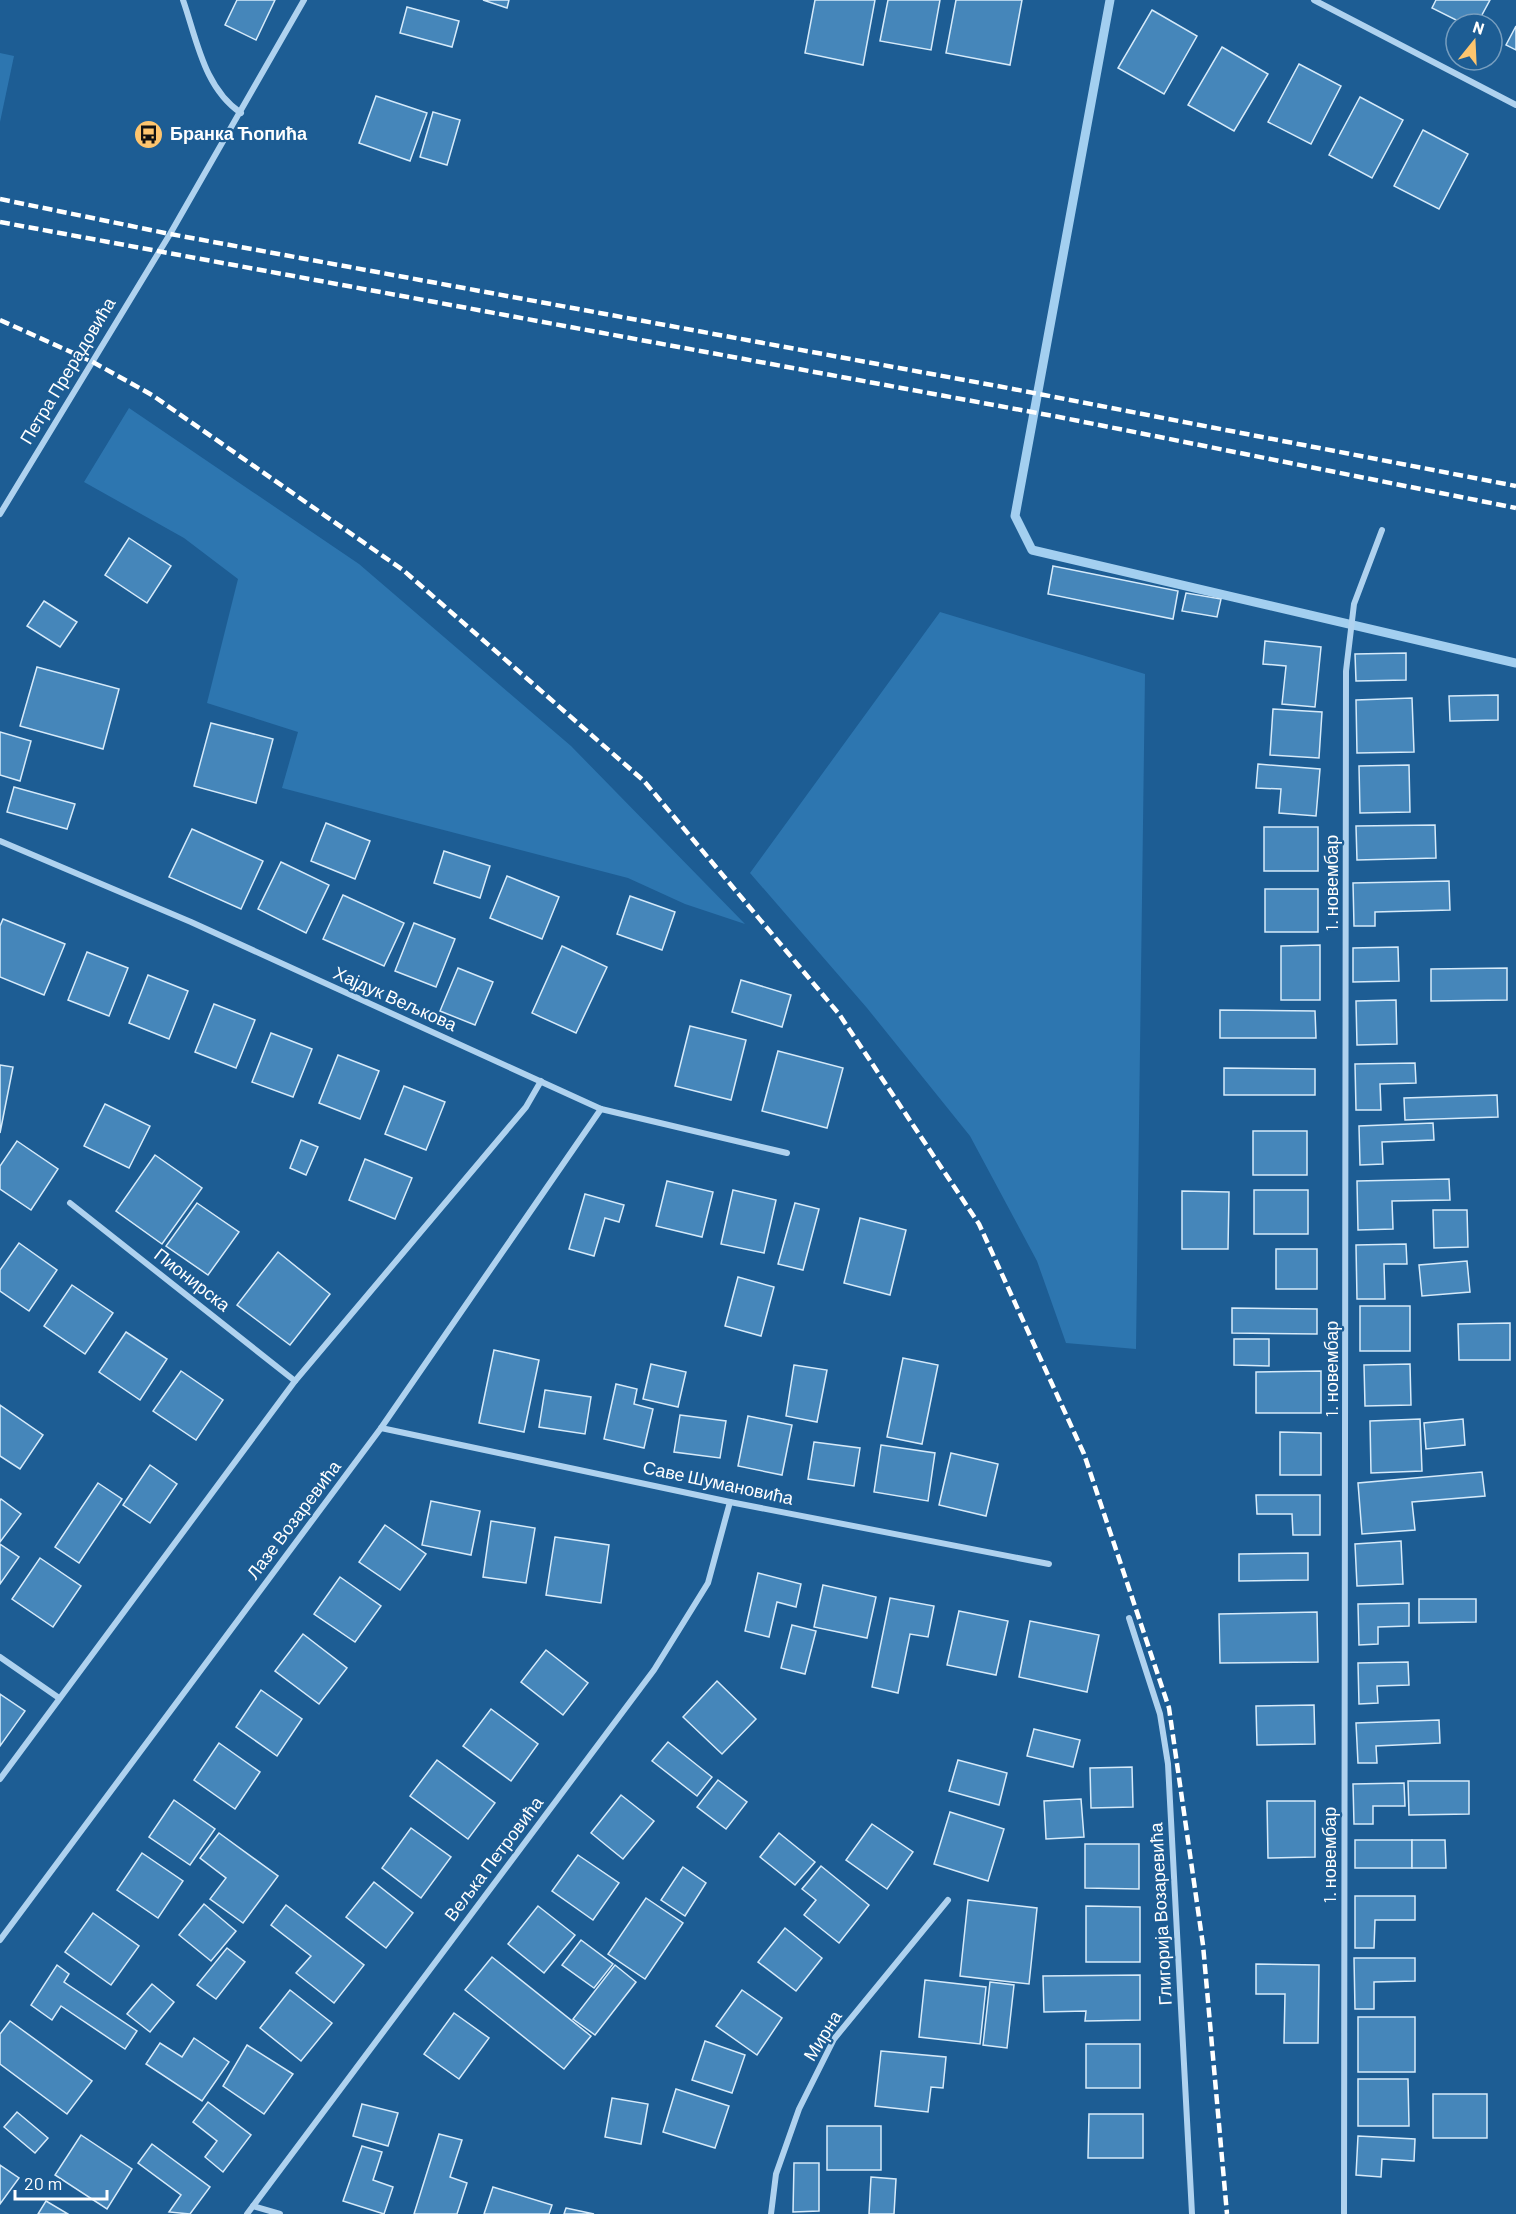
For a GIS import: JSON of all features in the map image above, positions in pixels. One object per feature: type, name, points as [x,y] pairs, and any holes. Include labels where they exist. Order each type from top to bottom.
[{"type":"street","points":[[183,0],[211,82],[220,96],[241,113]]},
{"type":"street","name":"Петра Прерадовића","points":[[0,514],[241,113],[304,0]]},
{"type":"street","points":[[1314,0],[1516,105]]},
{"type":"street","name":"1. новембар","points":[[1344,2214],[1346,671],[1354,604],[1382,530]]},
{"type":"street","name":"Хајдук Вељкова","points":[[0,841],[191,922],[601,1109],[787,1153]]},
{"type":"street","points":[[0,1779],[295,1381],[526,1107],[541,1081]]},
{"type":"street","name":"Лазе Возаревића","points":[[0,1940],[381,1428],[601,1109]]},
{"type":"street","name":"Пионирска","points":[[70,1203],[295,1381]]},
{"type":"street","name":"Саве Шумановића","points":[[381,1428],[730,1502],[1049,1564]]},
{"type":"street","name":"Вељка Петровића","points":[[246,2214],[654,1670],[708,1583],[730,1502]]},
{"type":"street","name":"Глигорија Возаревића","points":[[1129,1618],[1160,1714],[1168,1764],[1192,2214]]},
{"type":"street","points":[[0,1657],[58,1698]]},
{"type":"street","name":"Мирна","points":[[771,2214],[776,2174],[799,2109],[834,2039],[948,1900]]},
{"type":"street","points":[[253,2206],[280,2214]]},
{"type":"shaded area","points":[[0,53],[14,56],[0,122]]},
{"type":"shaded area","points":[[129,408],[359,564],[571,746],[745,924],[685,904],[628,878],[282,788],[298,732],[207,703],[238,579],[184,538],[84,482]]},
{"type":"shaded area","points":[[940,612],[1145,674],[1136,1349],[1066,1343],[1037,1261],[970,1136],[867,1008],[750,873]]},
{"type":"building","points":[[237,0],[275,0],[256,40],[225,25]]},
{"type":"building","points":[[483,0],[509,0],[507,8]]},
{"type":"building","points":[[815,0],[875,0],[863,65],[805,53]]},
{"type":"building","points":[[888,0],[940,0],[931,50],[880,41]]},
{"type":"building","points":[[956,0],[1022,0],[1010,65],[946,53]]},
{"type":"building","points":[[1436,0],[1490,0],[1484,12],[1444,12],[1444,14],[1432,8]]},
{"type":"building","points":[[407,7],[459,21],[452,47],[400,33]]},
{"type":"building","points":[[1152,10],[1197,36],[1164,94],[1118,68]]},
{"type":"building","points":[[1516,26],[1516,50],[1506,45]]},
{"type":"building","points":[[1222,47],[1268,74],[1234,131],[1188,105]]},
{"type":"building","points":[[1299,64],[1341,86],[1311,144],[1268,122]]},
{"type":"building","points":[[376,96],[427,113],[410,161],[359,143]]},
{"type":"building","points":[[1360,97],[1403,120],[1372,178],[1329,155]]},
{"type":"building","points":[[433,112],[460,120],[447,165],[420,157]]},
{"type":"building","points":[[1423,130],[1468,154],[1439,209],[1394,186]]},
{"type":"building","points":[[129,538],[171,566],[147,603],[105,575]]},
{"type":"building","points":[[1053,566],[1178,591],[1173,619],[1048,594]]},
{"type":"building","points":[[1186,593],[1221,599],[1217,617],[1182,611]]},
{"type":"building","points":[[44,601],[77,622],[60,647],[27,626]]},
{"type":"building","points":[[1265,641],[1321,647],[1315,707],[1282,704],[1286,666],[1263,664]]},
{"type":"building","points":[[1406,653],[1406,680],[1356,681],[1355,654]]},
{"type":"building","points":[[37,667],[119,689],[103,749],[20,726]]},
{"type":"building","points":[[1498,695],[1498,720],[1450,721],[1449,696]]},
{"type":"building","points":[[1412,698],[1414,752],[1357,753],[1356,700]]},
{"type":"building","points":[[1273,709],[1322,712],[1319,758],[1270,755]]},
{"type":"building","points":[[211,723],[273,739],[256,803],[194,786]]},
{"type":"building","points":[[0,732],[31,741],[20,781],[0,775]]},
{"type":"building","points":[[1258,764],[1320,769],[1316,816],[1279,813],[1281,789],[1256,788]]},
{"type":"building","points":[[1409,765],[1410,812],[1360,813],[1359,766]]},
{"type":"building","points":[[14,787],[75,804],[67,829],[7,812]]},
{"type":"building","points":[[326,823],[370,841],[355,879],[311,861]]},
{"type":"building","points":[[1435,825],[1436,858],[1357,860],[1356,826]]},
{"type":"building","points":[[1264,827],[1318,827],[1318,871],[1264,871]]},
{"type":"building","points":[[192,829],[263,861],[241,909],[169,877]]},
{"type":"building","points":[[444,851],[490,866],[480,898],[434,883]]},
{"type":"building","points":[[281,862],[329,885],[306,933],[258,909]]},
{"type":"building","points":[[507,876],[559,897],[542,939],[490,918]]},
{"type":"building","points":[[1449,881],[1450,910],[1375,912],[1375,926],[1354,926],[1353,883]]},
{"type":"building","points":[[1265,889],[1318,889],[1318,932],[1265,932]]},
{"type":"building","points":[[343,895],[404,923],[384,966],[323,939]]},
{"type":"building","points":[[630,896],[675,912],[662,950],[617,934]]},
{"type":"building","points":[[3,919],[65,944],[44,995],[0,977],[0,926]]},
{"type":"building","points":[[414,923],[455,939],[436,987],[395,971]]},
{"type":"building","points":[[1320,945],[1320,1000],[1281,1000],[1281,946]]},
{"type":"building","points":[[562,946],[607,967],[576,1033],[532,1013]]},
{"type":"building","points":[[1398,947],[1399,981],[1353,982],[1353,948]]},
{"type":"building","points":[[87,952],[128,968],[109,1016],[68,1000]]},
{"type":"building","points":[[458,968],[493,982],[475,1025],[440,1011]]},
{"type":"building","points":[[1507,968],[1507,1000],[1431,1001],[1431,969]]},
{"type":"building","points":[[148,975],[188,991],[169,1039],[129,1023]]},
{"type":"building","points":[[741,980],[791,995],[782,1027],[732,1012]]},
{"type":"building","points":[[1396,1000],[1397,1044],[1357,1045],[1356,1001]]},
{"type":"building","points":[[214,1004],[255,1020],[236,1068],[195,1052]]},
{"type":"building","points":[[1220,1010],[1315,1011],[1316,1038],[1220,1038]]},
{"type":"building","points":[[690,1026],[746,1040],[731,1100],[675,1086]]},
{"type":"building","points":[[271,1033],[312,1049],[293,1097],[252,1082]]},
{"type":"building","points":[[778,1051],[843,1068],[827,1128],[762,1111]]},
{"type":"building","points":[[338,1055],[379,1071],[360,1119],[319,1103]]},
{"type":"building","points":[[1415,1063],[1416,1083],[1380,1084],[1381,1110],[1356,1110],[1355,1064]]},
{"type":"building","points":[[0,1065],[13,1067],[0,1133]]},
{"type":"building","points":[[1224,1068],[1315,1069],[1315,1095],[1224,1095]]},
{"type":"building","points":[[404,1086],[445,1102],[426,1150],[385,1134]]},
{"type":"building","points":[[1497,1095],[1498,1117],[1405,1120],[1404,1098]]},
{"type":"building","points":[[105,1104],[150,1126],[129,1168],[84,1146]]},
{"type":"building","points":[[1433,1123],[1434,1140],[1382,1142],[1383,1164],[1360,1165],[1359,1126]]},
{"type":"building","points":[[1253,1131],[1307,1131],[1307,1175],[1253,1175]]},
{"type":"building","points":[[301,1140],[318,1147],[306,1175],[290,1168]]},
{"type":"building","points":[[17,1141],[58,1169],[31,1210],[0,1189],[0,1166]]},
{"type":"building","points":[[155,1155],[202,1188],[162,1244],[116,1211]]},
{"type":"building","points":[[365,1159],[412,1178],[395,1219],[349,1200]]},
{"type":"building","points":[[1449,1179],[1450,1200],[1392,1201],[1393,1229],[1358,1230],[1357,1181]]},
{"type":"building","points":[[667,1181],[713,1192],[702,1237],[656,1226]]},
{"type":"building","points":[[733,1190],[776,1200],[764,1253],[721,1244]]},
{"type":"building","points":[[1254,1190],[1308,1190],[1308,1234],[1254,1234]]},
{"type":"building","points":[[1182,1191],[1229,1192],[1228,1249],[1182,1249]]},
{"type":"building","points":[[585,1194],[624,1205],[619,1222],[605,1218],[594,1256],[569,1249]]},
{"type":"building","points":[[197,1203],[239,1232],[208,1275],[166,1246]]},
{"type":"building","points":[[795,1203],[819,1209],[803,1270],[778,1264]]},
{"type":"building","points":[[1433,1210],[1467,1210],[1468,1247],[1434,1248]]},
{"type":"building","points":[[860,1218],[906,1230],[890,1295],[844,1283]]},
{"type":"building","points":[[19,1243],[57,1270],[29,1311],[0,1291],[0,1270]]},
{"type":"building","points":[[1406,1244],[1407,1264],[1384,1264],[1385,1299],[1357,1299],[1356,1245]]},
{"type":"building","points":[[1276,1249],[1317,1249],[1317,1289],[1276,1289]]},
{"type":"building","points":[[278,1252],[330,1294],[290,1345],[237,1305]]},
{"type":"building","points":[[1467,1261],[1470,1292],[1422,1296],[1419,1265]]},
{"type":"building","points":[[738,1277],[774,1287],[761,1336],[725,1326]]},
{"type":"building","points":[[72,1285],[113,1313],[85,1354],[44,1326]]},
{"type":"building","points":[[1360,1306],[1410,1306],[1410,1351],[1360,1351]]},
{"type":"building","points":[[1232,1308],[1317,1309],[1317,1334],[1232,1333]]},
{"type":"building","points":[[1510,1323],[1510,1360],[1459,1360],[1458,1324]]},
{"type":"building","points":[[126,1332],[167,1359],[140,1400],[99,1372]]},
{"type":"building","points":[[1234,1339],[1269,1339],[1269,1366],[1234,1365]]},
{"type":"building","points":[[494,1350],[539,1360],[524,1432],[479,1423]]},
{"type":"building","points":[[903,1358],[938,1365],[922,1444],[887,1437]]},
{"type":"building","points":[[651,1364],[686,1372],[678,1407],[643,1399]]},
{"type":"building","points":[[1410,1364],[1411,1405],[1365,1406],[1364,1365]]},
{"type":"building","points":[[794,1365],[827,1370],[817,1422],[786,1416]]},
{"type":"building","points":[[181,1371],[223,1400],[196,1440],[153,1411]]},
{"type":"building","points":[[1321,1371],[1321,1413],[1256,1413],[1256,1372]]},
{"type":"building","points":[[616,1384],[637,1389],[634,1404],[653,1409],[644,1448],[604,1439]]},
{"type":"building","points":[[545,1390],[591,1397],[585,1434],[539,1427]]},
{"type":"building","points":[[0,1405],[43,1435],[20,1469],[0,1456]]},
{"type":"building","points":[[680,1415],[726,1421],[720,1458],[674,1452]]},
{"type":"building","points":[[748,1416],[792,1425],[782,1475],[738,1466]]},
{"type":"building","points":[[1420,1419],[1422,1471],[1371,1473],[1370,1421]]},
{"type":"building","points":[[1463,1419],[1465,1445],[1426,1449],[1424,1423]]},
{"type":"building","points":[[1280,1432],[1321,1433],[1321,1475],[1280,1475]]},
{"type":"building","points":[[814,1442],[860,1448],[854,1486],[808,1479]]},
{"type":"building","points":[[881,1445],[935,1453],[928,1501],[874,1492]]},
{"type":"building","points":[[951,1453],[998,1464],[986,1516],[939,1505]]},
{"type":"building","points":[[150,1465],[177,1484],[150,1523],[123,1505]]},
{"type":"building","points":[[1482,1472],[1485,1496],[1412,1502],[1415,1530],[1362,1534],[1358,1483]]},
{"type":"building","points":[[98,1483],[122,1499],[79,1563],[55,1547]]},
{"type":"building","points":[[1256,1495],[1320,1495],[1320,1535],[1293,1535],[1292,1514],[1257,1514]]},
{"type":"building","points":[[1,1499],[21,1514],[0,1542],[0,1501]]},
{"type":"building","points":[[431,1501],[480,1511],[471,1555],[422,1545]]},
{"type":"building","points":[[491,1521],[535,1528],[526,1583],[483,1577]]},
{"type":"building","points":[[385,1525],[426,1554],[400,1590],[359,1562]]},
{"type":"building","points":[[555,1537],[609,1545],[601,1603],[546,1595]]},
{"type":"building","points":[[1401,1541],[1403,1584],[1357,1586],[1355,1544]]},
{"type":"building","points":[[0,1544],[19,1557],[0,1584]]},
{"type":"building","points":[[1308,1553],[1308,1580],[1239,1581],[1239,1554]]},
{"type":"building","points":[[40,1558],[81,1586],[53,1627],[12,1599]]},
{"type":"building","points":[[758,1573],[801,1584],[796,1607],[777,1602],[769,1637],[745,1631]]},
{"type":"building","points":[[340,1577],[381,1606],[355,1642],[314,1614]]},
{"type":"building","points":[[823,1585],[876,1597],[867,1638],[814,1627]]},
{"type":"building","points":[[890,1598],[934,1606],[928,1637],[910,1634],[898,1693],[872,1687]]},
{"type":"building","points":[[1419,1599],[1476,1599],[1476,1622],[1419,1623]]},
{"type":"building","points":[[1409,1603],[1409,1626],[1378,1627],[1378,1644],[1359,1645],[1358,1604]]},
{"type":"building","points":[[959,1611],[1008,1621],[996,1675],[947,1665]]},
{"type":"building","points":[[1317,1612],[1318,1662],[1220,1663],[1219,1614]]},
{"type":"building","points":[[1030,1621],[1099,1635],[1087,1692],[1019,1677]]},
{"type":"building","points":[[792,1625],[816,1631],[805,1674],[781,1668]]},
{"type":"building","points":[[303,1634],[347,1668],[319,1704],[275,1671]]},
{"type":"building","points":[[546,1650],[588,1683],[563,1715],[521,1682]]},
{"type":"building","points":[[1408,1662],[1409,1685],[1377,1686],[1378,1703],[1359,1704],[1358,1663]]},
{"type":"building","points":[[717,1681],[756,1719],[722,1754],[683,1717]]},
{"type":"building","points":[[261,1690],[302,1719],[277,1756],[236,1727]]},
{"type":"building","points":[[0,1694],[25,1711],[0,1746]]},
{"type":"building","points":[[1314,1705],[1315,1744],[1257,1745],[1256,1706]]},
{"type":"building","points":[[491,1709],[538,1744],[511,1781],[463,1746]]},
{"type":"building","points":[[1439,1720],[1440,1743],[1376,1746],[1377,1763],[1358,1763],[1356,1723]]},
{"type":"building","points":[[1034,1729],[1080,1740],[1073,1767],[1027,1756]]},
{"type":"building","points":[[668,1742],[712,1777],[697,1796],[652,1761]]},
{"type":"building","points":[[219,1743],[260,1772],[235,1809],[194,1780]]},
{"type":"building","points":[[437,1760],[495,1803],[468,1839],[410,1796]]},
{"type":"building","points":[[958,1760],[1007,1773],[999,1805],[949,1791]]},
{"type":"building","points":[[1132,1767],[1133,1807],[1091,1808],[1090,1768]]},
{"type":"building","points":[[718,1780],[747,1802],[726,1829],[697,1807]]},
{"type":"building","points":[[1408,1781],[1469,1781],[1469,1814],[1409,1815]]},
{"type":"building","points":[[1404,1783],[1405,1806],[1373,1806],[1373,1824],[1354,1824],[1353,1784]]},
{"type":"building","points":[[621,1795],[654,1821],[623,1859],[591,1833]]},
{"type":"building","points":[[1081,1799],[1084,1837],[1046,1839],[1044,1801]]},
{"type":"building","points":[[174,1800],[215,1829],[190,1865],[149,1837]]},
{"type":"building","points":[[1267,1801],[1315,1801],[1315,1857],[1268,1858]]},
{"type":"building","points":[[950,1812],[1004,1829],[988,1881],[934,1864]]},
{"type":"building","points":[[872,1824],[913,1852],[887,1889],[846,1860]]},
{"type":"building","points":[[411,1828],[451,1857],[421,1898],[382,1868]]},
{"type":"building","points":[[219,1833],[278,1876],[243,1923],[210,1899],[226,1878],[200,1858]]},
{"type":"building","points":[[779,1833],[815,1862],[795,1885],[760,1857]]},
{"type":"building","points":[[1355,1840],[1412,1840],[1412,1868],[1355,1868]]},
{"type":"building","points":[[1412,1840],[1445,1840],[1446,1868],[1412,1868]]},
{"type":"building","points":[[1085,1844],[1139,1844],[1139,1889],[1085,1888]]},
{"type":"building","points":[[142,1853],[183,1881],[158,1918],[117,1890]]},
{"type":"building","points":[[578,1855],[619,1883],[593,1920],[552,1891]]},
{"type":"building","points":[[821,1866],[869,1905],[839,1943],[804,1915],[816,1900],[802,1889]]},
{"type":"building","points":[[683,1867],[706,1883],[685,1916],[661,1900]]},
{"type":"building","points":[[374,1882],[413,1913],[386,1948],[346,1917]]},
{"type":"building","points":[[1355,1896],[1415,1896],[1415,1920],[1375,1920],[1374,1948],[1355,1948]]},
{"type":"building","points":[[646,1898],[683,1923],[645,1979],[608,1954]]},
{"type":"building","points":[[968,1900],[1037,1908],[1029,1984],[960,1976]]},
{"type":"building","points":[[204,1904],[236,1931],[211,1961],[179,1935]]},
{"type":"building","points":[[286,1905],[364,1965],[334,2003],[296,1973],[311,1956],[271,1925]]},
{"type":"building","points":[[538,1906],[575,1935],[544,1973],[508,1944]]},
{"type":"building","points":[[1086,1906],[1140,1907],[1140,1962],[1086,1962]]},
{"type":"building","points":[[93,1913],[139,1946],[111,1985],[65,1952]]},
{"type":"building","points":[[785,1928],[822,1958],[796,1991],[758,1962]]},
{"type":"building","points":[[581,1940],[613,1964],[594,1988],[562,1965]]},
{"type":"building","points":[[227,1948],[245,1962],[216,1999],[197,1985]]},
{"type":"building","points":[[492,1957],[591,2036],[564,2069],[465,1990]]},
{"type":"building","points":[[1354,1958],[1415,1958],[1415,1981],[1374,1982],[1374,2009],[1355,2009]]},
{"type":"building","points":[[1256,1964],[1319,1965],[1318,2043],[1284,2043],[1285,1994],[1256,1994]]},
{"type":"building","points":[[57,1965],[69,1974],[64,1982],[137,2031],[125,2049],[61,2006],[52,2020],[31,2005]]},
{"type":"building","points":[[615,1965],[636,1982],[595,2035],[573,2019]]},
{"type":"building","points":[[1140,1975],[1140,2020],[1085,2021],[1086,2011],[1044,2012],[1043,1976]]},
{"type":"building","points":[[925,1980],[986,1987],[980,2044],[919,2037]]},
{"type":"building","points":[[990,1982],[1014,1985],[1007,2048],[983,2045]]},
{"type":"building","points":[[152,1984],[174,2002],[150,2032],[127,2014]]},
{"type":"building","points":[[290,1990],[332,2023],[301,2061],[260,2028]]},
{"type":"building","points":[[742,1990],[782,2018],[757,2055],[716,2026]]},
{"type":"building","points":[[454,2013],[489,2038],[459,2079],[424,2054]]},
{"type":"building","points":[[1358,2017],[1415,2017],[1415,2072],[1358,2072]]},
{"type":"building","points":[[10,2021],[92,2081],[67,2114],[0,2064],[0,2034]]},
{"type":"building","points":[[194,2038],[229,2062],[202,2101],[146,2064],[160,2043],[182,2057]]},
{"type":"building","points":[[705,2041],[745,2055],[732,2093],[692,2080]]},
{"type":"building","points":[[1086,2044],[1140,2044],[1140,2088],[1086,2088]]},
{"type":"building","points":[[247,2045],[293,2074],[264,2114],[223,2086]]},
{"type":"building","points":[[881,2051],[946,2057],[943,2088],[931,2087],[928,2112],[875,2106]]},
{"type":"building","points":[[1358,2079],[1408,2079],[1409,2126],[1358,2126]]},
{"type":"building","points":[[676,2089],[729,2106],[715,2148],[663,2132]]},
{"type":"building","points":[[1433,2094],[1487,2094],[1487,2138],[1433,2138]]},
{"type":"building","points":[[612,2098],[648,2104],[641,2144],[605,2137]]},
{"type":"building","points":[[208,2102],[251,2135],[223,2172],[205,2157],[217,2141],[193,2122]]},
{"type":"building","points":[[362,2104],[398,2113],[388,2146],[353,2136]]},
{"type":"building","points":[[17,2112],[48,2138],[35,2153],[4,2127]]},
{"type":"building","points":[[1089,2114],[1143,2114],[1143,2158],[1088,2158]]},
{"type":"building","points":[[827,2126],[881,2126],[881,2170],[827,2170]]},
{"type":"building","points":[[439,2134],[462,2140],[450,2177],[467,2183],[457,2214],[414,2214]]},
{"type":"building","points":[[81,2135],[132,2169],[107,2209],[55,2175]]},
{"type":"building","points":[[1358,2136],[1415,2139],[1414,2161],[1382,2159],[1381,2177],[1356,2175]]},
{"type":"building","points":[[152,2144],[210,2187],[190,2214],[169,2212],[181,2195],[138,2163]]},
{"type":"building","points":[[362,2146],[382,2152],[373,2180],[393,2187],[384,2214],[343,2201]]},
{"type":"building","points":[[794,2163],[819,2163],[819,2211],[793,2212]]},
{"type":"building","points":[[0,2165],[19,2178],[0,2204]]},
{"type":"building","points":[[871,2177],[896,2179],[894,2214],[869,2214]]},
{"type":"building","points":[[493,2187],[552,2205],[549,2214],[484,2214]]},
{"type":"building","points":[[46,2201],[68,2214],[38,2214]]},
{"type":"building","points":[[566,2208],[594,2214],[564,2214]]},
{"type":"waterway","points":[[1110,0],[1015,516],[1032,550],[1516,663]]},
{"type":"railway","points":[[0,199],[170,234],[1008,388],[1516,486]]},
{"type":"railway","points":[[0,222],[1059,417],[1516,508]]},
{"type":"railway","points":[[0,320],[91,361],[152,395],[403,570],[644,781],[839,1014],[979,1224],[1084,1454],[1169,1708],[1203,1945],[1227,2214]]},
{"type":"place","name":"Бранка Ћопића","points":[[149,134]]}]
